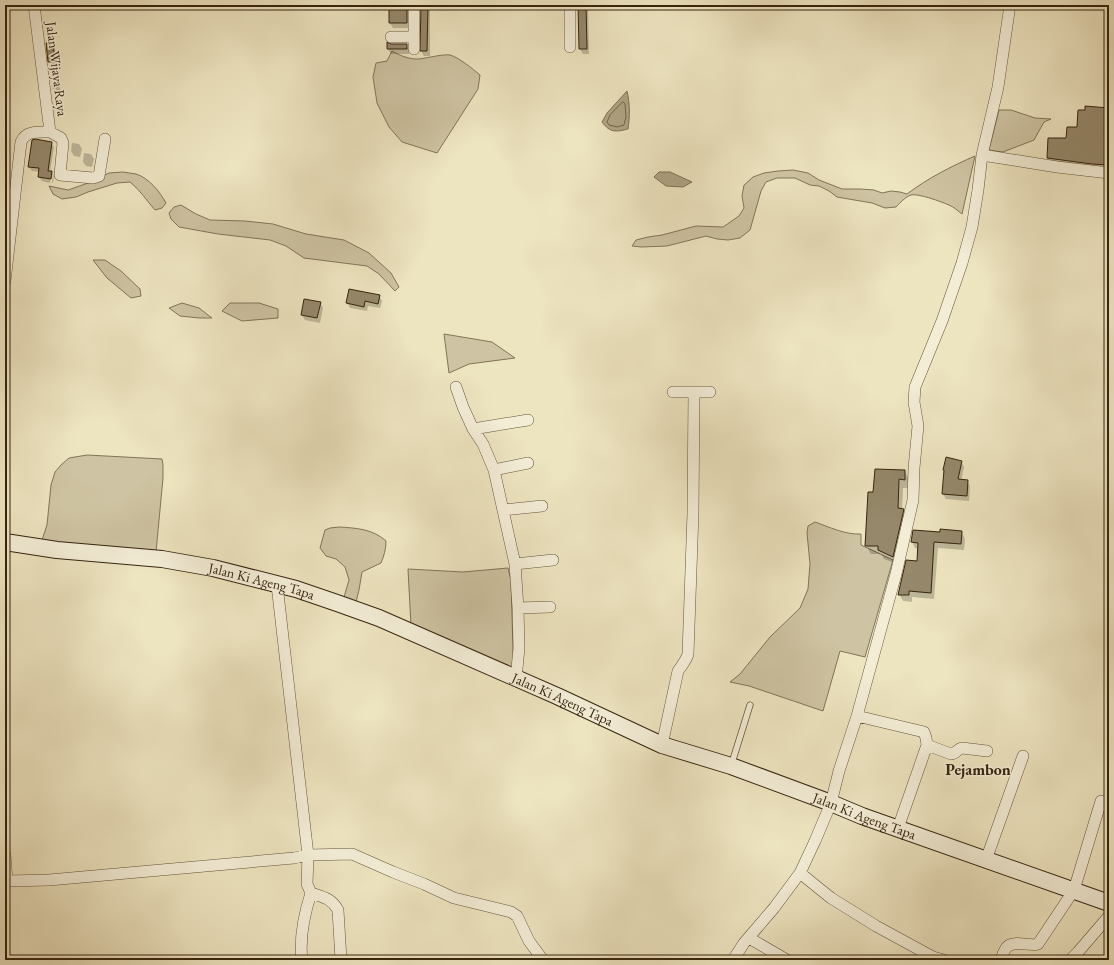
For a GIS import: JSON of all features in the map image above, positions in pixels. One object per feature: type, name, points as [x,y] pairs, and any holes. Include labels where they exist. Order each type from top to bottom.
[{"type":"street","name":"Jalan Wijaya Raya","points":[[5,281],[21,142],[23,137],[28,133],[50,132],[34,5]]},
{"type":"street","points":[[414,5],[414,49]]},
{"type":"street","points":[[570,5],[570,47]]},
{"type":"street","points":[[733,960],[800,874],[831,803],[839,771],[857,716],[894,581],[913,500],[918,426],[914,402],[915,387],[942,322],[972,227],[982,155],[998,87],[1010,5]]},
{"type":"street","points":[[391,37],[414,37]]},
{"type":"street","points":[[50,132],[61,138],[63,143],[60,175],[93,178],[99,176],[105,138]]},
{"type":"street","points":[[982,155],[1056,167],[1109,173]]},
{"type":"street","points":[[456,387],[473,429],[483,444],[494,470],[515,564],[519,648],[516,679]]},
{"type":"street","points":[[673,392],[710,392]]},
{"type":"street","points":[[662,745],[678,670],[686,661],[688,654],[693,513],[694,392]]},
{"type":"street","points":[[473,429],[528,420]]},
{"type":"street","points":[[494,470],[528,463]]},
{"type":"street","points":[[503,510],[542,506]]},
{"type":"street","name":"Jalan Ki Ageng Tapa","points":[[5,542],[57,550],[162,559],[213,568],[303,591],[379,618],[556,696],[662,745],[731,766],[862,816],[1109,902]]},
{"type":"street","points":[[515,564],[553,560]]},
{"type":"street","points":[[277,585],[308,855],[308,884],[311,893],[306,908],[302,935],[302,960]]},
{"type":"street","points":[[518,608],[550,606]]},
{"type":"street","points":[[857,716],[924,732],[927,744],[898,828]]},
{"type":"street","points":[[927,744],[951,754],[954,754],[962,748],[987,751]]},
{"type":"street","points":[[986,860],[1023,756]]},
{"type":"street","points":[[1001,960],[1006,948],[1010,944],[1033,946],[1038,944],[1074,890],[1101,801]]},
{"type":"street","points":[[5,855],[6,881],[50,880],[294,858],[308,855],[352,854],[454,898],[511,912],[517,916],[529,942],[543,960]]},
{"type":"street","points":[[800,874],[831,898],[876,926],[932,959],[944,960]]},
{"type":"street","points":[[311,893],[328,899],[334,903],[338,910],[341,960]]},
{"type":"street","points":[[1070,960],[1109,916]]},
{"type":"street","points":[[749,938],[788,960]]},
{"type":"lane","points":[[731,766],[750,705]]},
{"type":"shaded area","points":[[392,51],[412,59],[450,55],[480,75],[478,89],[437,153],[402,142],[389,127],[377,103],[373,77],[376,63],[387,61]]},
{"type":"shaded area","points":[[999,110],[1011,110],[1035,118],[1051,119],[1044,122],[1034,140],[1003,152],[989,150]]},
{"type":"shaded area","points":[[975,156],[962,214],[949,205],[919,195],[911,195],[896,207],[885,208],[872,203],[837,197],[819,186],[810,185],[795,178],[777,178],[766,182],[761,191],[750,230],[740,238],[728,240],[706,236],[667,246],[632,246],[636,240],[696,226],[723,227],[739,216],[744,208],[742,196],[744,185],[753,177],[764,173],[793,170],[808,173],[819,180],[842,189],[874,190],[882,193],[891,191],[907,194],[940,173]]},
{"type":"shaded area","points":[[123,172],[136,174],[150,182],[161,194],[166,203],[162,208],[155,210],[130,182],[117,183],[76,197],[62,199],[53,194],[49,186],[68,190],[91,182],[109,173]]},
{"type":"shaded area","points":[[181,205],[210,220],[245,221],[273,224],[306,234],[344,240],[369,253],[391,273],[399,287],[395,291],[379,274],[367,266],[304,258],[286,246],[270,240],[218,234],[179,227],[171,219],[169,213],[174,207]]},
{"type":"shaded area","points":[[93,260],[105,260],[121,271],[140,289],[141,296],[131,298],[107,278]]},
{"type":"shaded area","points":[[182,303],[199,308],[212,318],[180,316],[169,308]]},
{"type":"shaded area","points":[[230,303],[259,303],[278,309],[278,318],[242,321],[222,311]]},
{"type":"shaded area","points":[[444,334],[492,342],[515,358],[469,364],[449,373]]},
{"type":"shaded area","points":[[87,455],[162,459],[163,478],[156,552],[41,543],[47,525],[51,485],[55,472],[69,458]]},
{"type":"shaded area","points":[[815,522],[844,532],[861,534],[861,545],[893,560],[865,657],[840,651],[823,711],[749,686],[730,682],[740,674],[770,637],[800,608],[808,589],[810,564],[807,533],[808,526]]},
{"type":"shaded area","points":[[339,527],[370,532],[386,541],[385,552],[381,563],[362,572],[356,602],[344,597],[349,580],[345,567],[336,559],[326,556],[320,548],[325,530]]},
{"type":"shaded area","points":[[508,568],[511,581],[513,672],[411,626],[408,569],[463,572]]},
{"type":"water","points":[[627,91],[629,101],[628,129],[620,131],[611,130],[602,122],[607,113]]},
{"type":"water","points":[[659,172],[670,172],[692,182],[683,187],[666,186],[654,177]]},
{"type":"building","points":[[389,5],[407,5],[407,23],[389,23]]},
{"type":"building","points":[[421,5],[428,5],[427,51],[420,51]]},
{"type":"building","points":[[578,5],[586,5],[587,49],[579,49]]},
{"type":"building","points":[[387,42],[391,44],[407,44],[407,49],[387,49]]},
{"type":"building","points":[[46,43],[53,43],[55,61],[48,62]]},
{"type":"building","points":[[1085,106],[1109,108],[1109,165],[1047,158],[1048,138],[1066,138],[1067,127],[1077,127],[1078,110],[1085,110]]},
{"type":"building","points":[[35,139],[52,142],[48,171],[52,171],[51,179],[38,177],[39,168],[28,167],[32,140]]},
{"type":"building","points":[[349,289],[380,295],[378,304],[365,301],[364,307],[346,303]]},
{"type":"building","points":[[304,299],[321,302],[317,318],[301,315]]},
{"type":"building","points":[[946,457],[962,461],[958,479],[968,480],[967,496],[942,494],[943,470]]},
{"type":"building","points":[[875,469],[905,470],[905,480],[899,479],[898,508],[904,509],[893,557],[878,550],[878,546],[865,546],[868,492],[873,492]]},
{"type":"building","points":[[940,529],[962,531],[961,544],[934,542],[931,593],[909,591],[909,595],[898,595],[906,560],[917,561],[918,543],[911,542],[913,530],[940,532]]},
{"type":"district","name":"Pejambon","points":[[978,769]]}]
